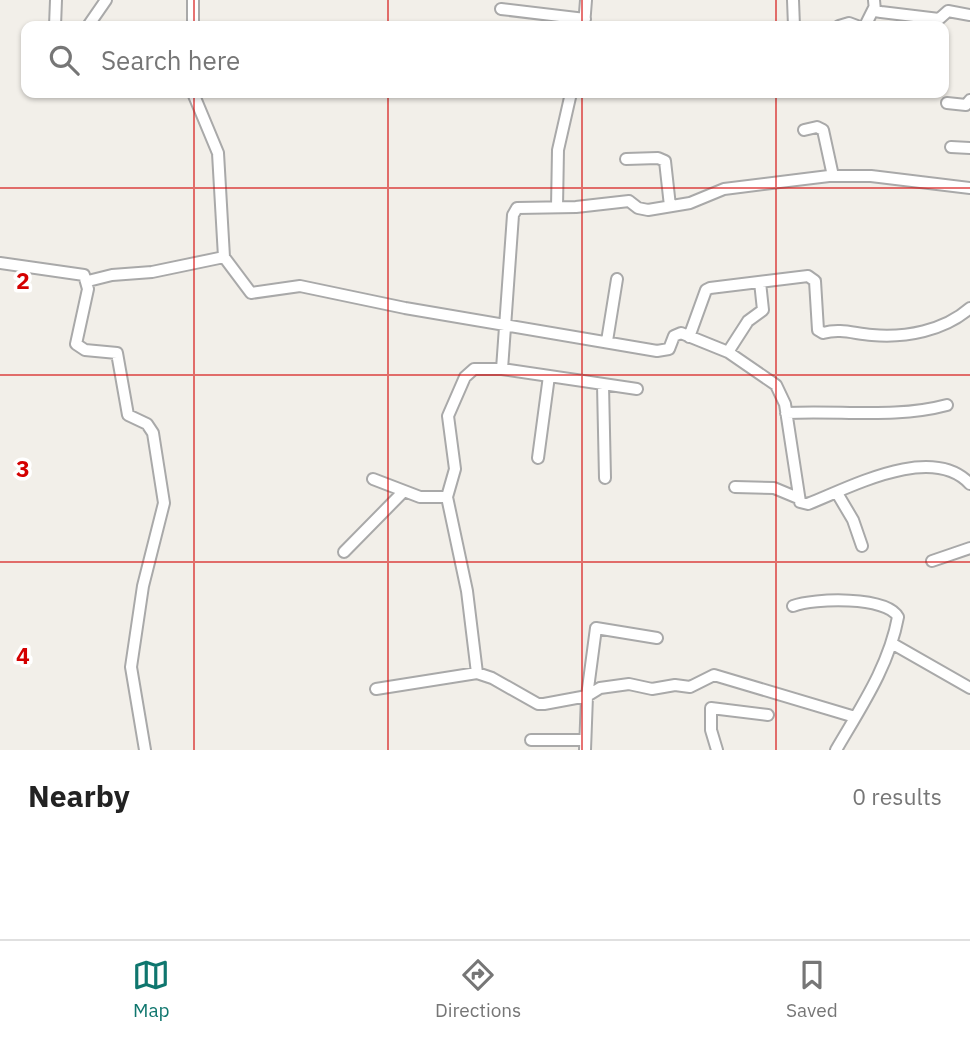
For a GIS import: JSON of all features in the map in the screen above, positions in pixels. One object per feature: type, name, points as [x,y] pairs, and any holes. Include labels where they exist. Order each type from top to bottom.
[{"type":"street","points":[[55,21],[56,0]]},
{"type":"street","points":[[91,21],[106,0]]},
{"type":"street","points":[[193,0],[193,21]]},
{"type":"street","points":[[584,21],[586,0]]},
{"type":"street","points":[[793,0],[794,21]]},
{"type":"street","points":[[867,21],[874,4],[881,12],[939,19],[948,11],[970,15]]},
{"type":"street","points":[[501,9],[578,21]]},
{"type":"street","points":[[194,98],[219,153],[224,257],[250,293],[300,286],[505,326],[663,351],[670,349],[676,333],[689,337],[728,352],[776,385],[786,413],[798,498]]},
{"type":"street","points":[[557,206],[558,150],[570,98]]},
{"type":"street","points":[[947,103],[966,105],[970,100]]},
{"type":"street","points":[[804,130],[817,127],[822,130],[833,176]]},
{"type":"street","points":[[951,146],[970,148]]},
{"type":"street","points":[[626,159],[658,158],[665,161],[670,206]]},
{"type":"street","points":[[502,369],[515,210],[522,206],[629,201],[642,210],[699,200],[724,189],[833,176],[871,176],[970,188]]},
{"type":"street","points":[[88,281],[112,275],[152,272],[224,257]]},
{"type":"street","points":[[0,263],[84,275],[88,281],[76,344],[85,350],[117,353],[128,415],[151,429],[164,495],[139,605],[131,667],[145,750]]},
{"type":"street","points":[[689,337],[706,290],[760,282],[812,278],[818,330],[823,333],[843,330],[902,336],[933,328],[968,313]]},
{"type":"street","points":[[607,341],[617,279]]},
{"type":"street","points":[[728,352],[748,321],[763,310],[760,282]]},
{"type":"street","points":[[477,673],[467,591],[447,497],[455,468],[449,410],[468,372],[480,368],[502,369],[638,389]]},
{"type":"street","points":[[538,458],[549,376]]},
{"type":"street","points":[[603,384],[605,478]]},
{"type":"street","points":[[786,413],[847,411],[912,414],[947,405]]},
{"type":"street","points":[[735,488],[774,488],[808,504],[903,470],[926,466],[953,471],[970,484]]},
{"type":"street","points":[[373,479],[403,492],[429,499],[447,497]]},
{"type":"street","points":[[344,552],[403,492]]},
{"type":"street","points":[[837,493],[853,520],[862,546]]},
{"type":"street","points":[[932,561],[970,548]]},
{"type":"street","points":[[793,606],[818,598],[894,610],[898,617],[893,644],[836,750]]},
{"type":"street","points":[[531,740],[585,745],[587,696],[596,628],[657,638]]},
{"type":"street","points":[[893,644],[970,688]]},
{"type":"street","points":[[376,689],[477,673],[492,678],[538,704],[587,696],[600,688],[629,684],[652,689],[675,685],[690,687],[714,675],[855,718]]},
{"type":"street","points":[[717,750],[711,730],[710,708],[768,715]]}]
